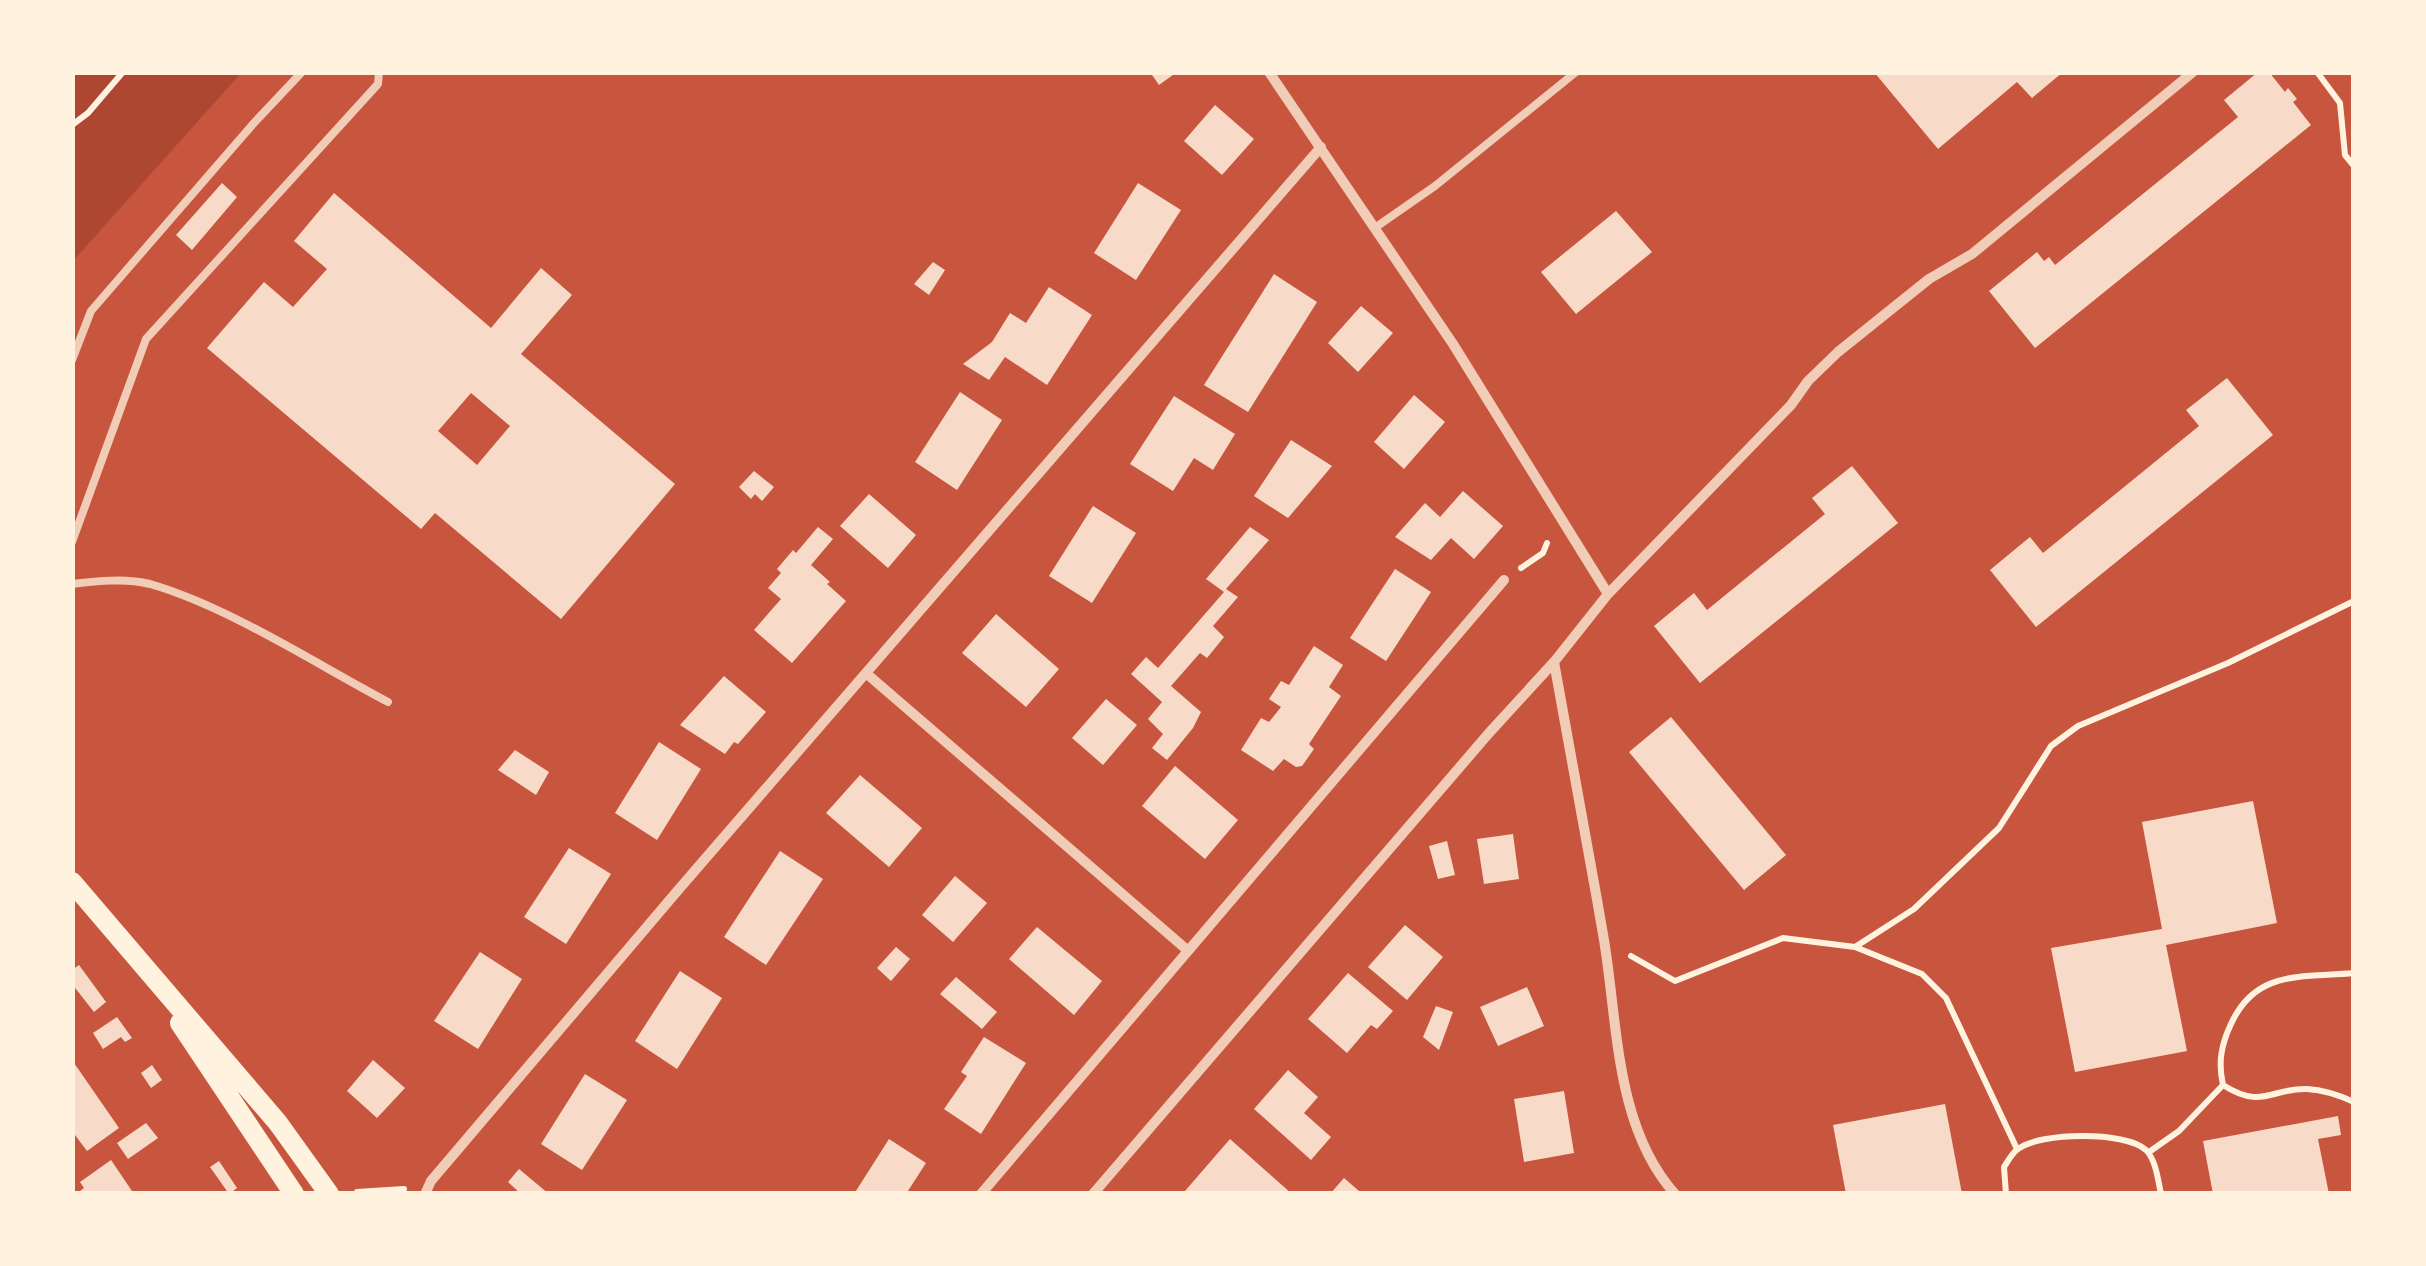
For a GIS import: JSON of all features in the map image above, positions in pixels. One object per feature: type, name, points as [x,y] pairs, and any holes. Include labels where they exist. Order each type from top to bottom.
[{"type":"main road","points":[[72,882],[124,938],[278,1123],[329,1194]]},
{"type":"main road","points":[[124,938],[294,1194]]},
{"type":"street","points":[[1269,72],[1376,227],[1608,594]]},
{"type":"street","points":[[1093,1194],[1489,732],[1554,662],[1608,594],[1791,405],[1808,382],[1838,352],[1929,279],[1972,254],[2193,72]]},
{"type":"street","points":[[426,1194],[431,1181],[666,903],[1321,147]]},
{"type":"street","points":[[981,1194],[1504,580]]},
{"type":"street","points":[[1554,662],[1637,1134],[1660,1177],[1675,1194]]},
{"type":"street","points":[[867,674],[1186,949]]},
{"type":"lane","points":[[72,360],[90,311],[302,72]]},
{"type":"lane","points":[[72,542],[146,339],[378,84],[380,72]]},
{"type":"lane","points":[[1376,227],[1435,186],[1576,72]]},
{"type":"lane","points":[[72,584],[101,580],[147,583],[206,604],[388,702]]},
{"type":"path","points":[[72,125],[88,113],[122,72]]},
{"type":"path","points":[[2317,72],[2340,103],[2345,156],[2354,166]]},
{"type":"path","points":[[1504,580],[1543,553],[1558,515]]},
{"type":"path","points":[[1855,947],[1914,909],[1999,828],[2051,746],[2078,726],[2228,663],[2354,601]]},
{"type":"path","points":[[1604,941],[1675,982],[1783,938],[1855,947],[1922,974],[1946,998],[2017,1149]]},
{"type":"path","points":[[2354,972],[2311,973],[2264,984],[2239,1006],[2224,1039],[2219,1067],[2224,1085],[2242,1097],[2273,1097],[2305,1089],[2337,1094],[2354,1102]]},
{"type":"path","points":[[2150,1152],[2179,1131],[2224,1085]]},
{"type":"path","points":[[2006,1194],[2004,1167],[2017,1149],[2036,1141],[2109,1136],[2132,1140],[2150,1152],[2161,1194]]},
{"type":"path","points":[[374,1191],[410,1189]]},
{"type":"shaded area","points":[[73,73],[241,73],[73,261]]},
{"type":"building","points":[[1150,72],[1177,72],[1159,85]]},
{"type":"building","points":[[1874,72],[2063,72],[2032,98],[2017,82],[1938,149]]},
{"type":"building","points":[[2258,72],[2269,72],[2285,92],[2288,88],[2297,99],[2293,102],[2311,125],[2035,348],[1989,291],[2037,252],[2044,261],[2049,257],[2055,265],[2238,117],[2224,100]]},
{"type":"building","points":[[1215,105],[1254,139],[1222,175],[1184,141]]},
{"type":"building","points":[[222,183],[237,197],[192,250],[176,235]]},
{"type":"building","points":[[1138,183],[1181,210],[1136,280],[1094,253]]},
{"type":"building","points":[[334,193],[491,328],[541,268],[572,295],[521,354],[675,484],[561,619],[435,513],[421,529],[207,348],[264,282],[293,307],[327,269],[294,241]],"holes":[[[471,393],[510,426],[477,465],[438,431]]]},
{"type":"building","points":[[1616,211],[1652,252],[1576,314],[1541,272]]},
{"type":"building","points":[[933,262],[945,270],[929,295],[914,284]]},
{"type":"building","points":[[1274,274],[1317,302],[1248,412],[1204,385]]},
{"type":"building","points":[[1049,287],[1092,315],[1047,385],[1005,357],[989,380],[963,364],[992,342],[1010,313],[1026,323]]},
{"type":"building","points":[[1361,306],[1393,333],[1358,372],[1328,343]]},
{"type":"building","points":[[2227,378],[2273,435],[2036,627],[1990,570],[2030,537],[2043,553],[2199,426],[2186,410]]},
{"type":"building","points":[[960,392],[1002,420],[957,490],[915,462]]},
{"type":"building","points":[[1414,395],[1445,422],[1404,469],[1374,442]]},
{"type":"building","points":[[1174,396],[1235,434],[1213,470],[1194,458],[1173,491],[1130,464]]},
{"type":"building","points":[[1291,440],[1332,466],[1288,518],[1254,496]]},
{"type":"building","points":[[1852,466],[1898,523],[1700,683],[1654,626],[1694,593],[1707,610],[1825,514],[1812,498]]},
{"type":"building","points":[[754,471],[774,487],[762,501],[755,494],[751,499],[739,487]]},
{"type":"building","points":[[1463,491],[1503,526],[1474,559],[1451,538],[1431,560],[1395,537],[1425,503],[1440,517]]},
{"type":"building","points":[[869,494],[916,535],[888,568],[840,526]]},
{"type":"building","points":[[1093,506],[1136,533],[1092,603],[1049,576]]},
{"type":"building","points":[[818,527],[833,539],[811,565],[846,601],[792,663],[754,630],[781,599],[768,588],[781,573],[777,569]]},
{"type":"building","points":[[1250,527],[1269,540],[1226,589],[1238,597],[1213,626],[1224,637],[1207,658],[1200,653],[1171,686],[1201,712],[1167,760],[1152,748],[1163,734],[1148,719],[1162,702],[1131,674],[1146,657],[1158,668],[1224,592],[1206,579]]},
{"type":"building","points":[[1395,569],[1431,592],[1386,661],[1350,638]]},
{"type":"building","points":[[996,614],[1059,669],[1026,707],[962,653]]},
{"type":"building","points":[[1314,646],[1343,665],[1329,687],[1341,696],[1309,744],[1314,749],[1302,766],[1296,767],[1284,759],[1273,771],[1241,750],[1261,718],[1269,722],[1281,707],[1269,699],[1281,681],[1289,685]]},
{"type":"building","points":[[724,676],[766,712],[725,754],[680,725]]},
{"type":"building","points":[[1106,699],[1137,725],[1103,765],[1072,738]]},
{"type":"building","points":[[1671,717],[1786,855],[1744,890],[1629,752]]},
{"type":"building","points":[[659,742],[701,769],[657,840],[615,813]]},
{"type":"building","points":[[515,750],[549,772],[536,795],[498,770]]},
{"type":"building","points":[[1175,766],[1238,820],[1205,859],[1142,806]]},
{"type":"building","points":[[860,775],[922,828],[889,867],[826,813]]},
{"type":"building","points":[[2253,801],[2277,923],[2166,945],[2187,1051],[2075,1072],[2051,948],[2162,929],[2142,822]]},
{"type":"building","points":[[1513,834],[1519,879],[1484,884],[1477,839]]},
{"type":"building","points":[[1447,841],[1455,875],[1438,879],[1429,846]]},
{"type":"building","points":[[569,848],[611,874],[566,944],[524,917]]},
{"type":"building","points":[[780,851],[823,879],[766,965],[724,937]]},
{"type":"building","points":[[955,876],[987,903],[953,942],[922,915]]},
{"type":"building","points":[[1405,925],[1443,957],[1407,1000],[1368,967]]},
{"type":"building","points":[[1037,927],[1102,981],[1074,1015],[1009,959]]},
{"type":"building","points":[[896,947],[910,959],[891,981],[877,968]]},
{"type":"building","points":[[480,952],[522,979],[478,1049],[434,1021]]},
{"type":"building","points":[[79,965],[106,1002],[94,1012],[72,984],[72,970]]},
{"type":"building","points":[[680,971],[722,998],[677,1069],[635,1041]]},
{"type":"building","points":[[1348,973],[1393,1011],[1377,1029],[1371,1025],[1347,1053],[1308,1019]]},
{"type":"building","points":[[956,977],[997,1012],[982,1029],[940,994]]},
{"type":"building","points":[[1527,987],[1544,1026],[1498,1046],[1480,1007]]},
{"type":"building","points":[[1436,1006],[1453,1012],[1439,1050],[1423,1037]]},
{"type":"building","points":[[117,1017],[132,1038],[125,1042],[121,1037],[103,1049],[93,1033]]},
{"type":"building","points":[[984,1037],[1026,1063],[981,1134],[944,1109],[967,1076],[961,1072]]},
{"type":"building","points":[[72,1060],[119,1128],[87,1151],[72,1131]]},
{"type":"building","points":[[373,1060],[405,1088],[377,1118],[347,1091]]},
{"type":"building","points":[[152,1065],[162,1080],[151,1088],[141,1073]]},
{"type":"building","points":[[1288,1070],[1318,1097],[1304,1113],[1331,1137],[1311,1160],[1254,1109]]},
{"type":"building","points":[[585,1074],[627,1100],[582,1170],[541,1144]]},
{"type":"building","points":[[1564,1091],[1574,1153],[1524,1162],[1514,1099]]},
{"type":"building","points":[[1945,1104],[1962,1194],[1846,1194],[1833,1125]]},
{"type":"building","points":[[2338,1116],[2341,1135],[2318,1139],[2329,1194],[2213,1194],[2203,1141]]},
{"type":"building","points":[[146,1123],[158,1138],[128,1159],[117,1143]]},
{"type":"building","points":[[889,1139],[926,1163],[906,1194],[854,1194]]},
{"type":"building","points":[[1230,1139],[1292,1194],[1187,1194],[1185,1191]]},
{"type":"building","points":[[111,1160],[134,1194],[76,1194],[84,1188],[80,1182]]},
{"type":"building","points":[[219,1161],[237,1188],[229,1194],[210,1167]]},
{"type":"building","points":[[519,1169],[549,1194],[521,1194],[508,1182]]},
{"type":"building","points":[[1344,1178],[1359,1191],[1357,1194],[1330,1194]]}]
